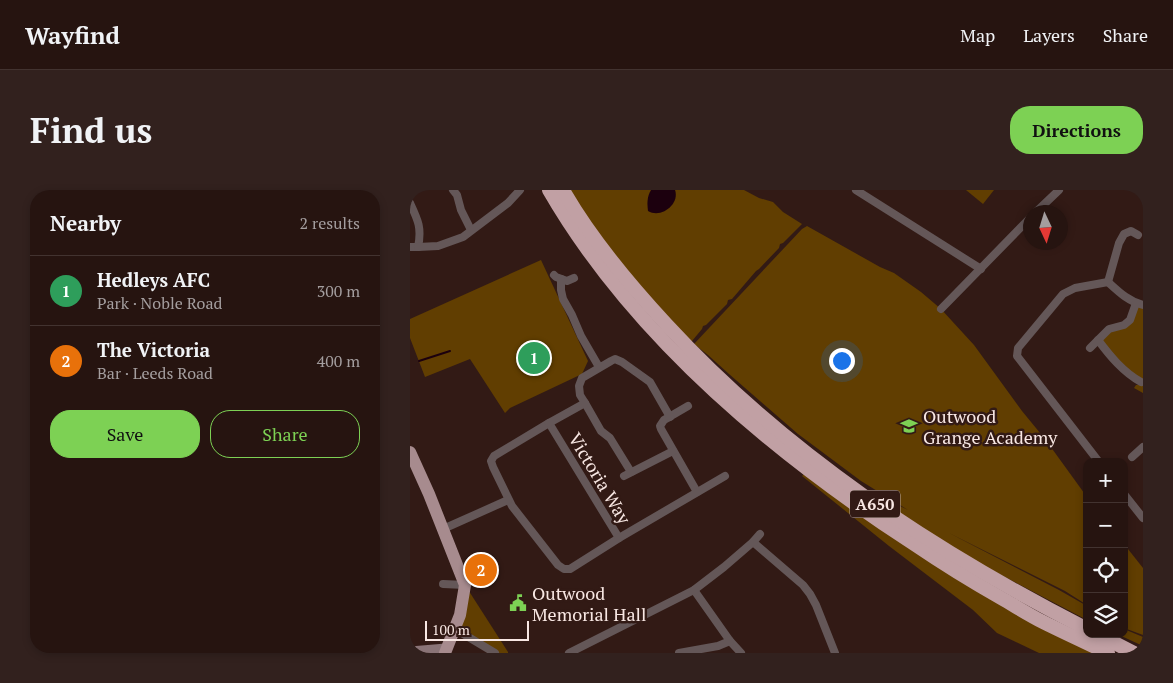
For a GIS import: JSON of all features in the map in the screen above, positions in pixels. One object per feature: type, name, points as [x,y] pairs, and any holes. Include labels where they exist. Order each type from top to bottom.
[{"type":"highway","name":"A650","points":[[549,190],[580,241],[630,304],[677,356],[770,440],[877,520],[949,568],[1042,622],[1108,653]]},
{"type":"highway","name":"A650","points":[[563,190],[592,234],[640,296],[687,347],[778,430],[883,510],[950,554],[1045,608],[1083,627]]},
{"type":"highway","points":[[1105,638],[1134,653]]},
{"type":"main road","points":[[410,452],[429,494],[464,585],[462,609],[446,651]]},
{"type":"street","points":[[453,190],[457,195],[460,210],[471,230]]},
{"type":"street","points":[[414,247],[438,246],[463,237],[508,203],[520,190]]},
{"type":"street","points":[[856,190],[981,269]]},
{"type":"street","points":[[1043,205],[1059,190]]},
{"type":"street","points":[[410,203],[420,228],[420,236],[414,247]]},
{"type":"street","points":[[941,309],[1023,225]]},
{"type":"street","points":[[1108,282],[1119,243],[1124,234],[1131,231],[1138,235]]},
{"type":"street","points":[[574,278],[567,281],[558,277],[563,299],[599,367]]},
{"type":"street","points":[[1090,348],[1109,330],[1124,325],[1130,320],[1139,304],[1125,298],[1108,282]]},
{"type":"street","points":[[1097,458],[1017,356],[1018,348],[1063,294],[1075,288],[1108,282]]},
{"type":"street","points":[[1098,340],[1117,363],[1132,377],[1141,382]]},
{"type":"street","points":[[670,417],[650,382],[622,362],[615,359],[582,378],[579,386],[580,395],[601,431],[610,438],[627,474],[673,451]]},
{"type":"street","points":[[549,424],[585,403]]},
{"type":"street","points":[[688,406],[664,420],[660,426],[697,492]]},
{"type":"street","name":"Victoria Way","points":[[549,424],[619,538],[570,569],[564,569],[558,565],[508,500],[492,461],[494,456],[549,424]]},
{"type":"street","points":[[1132,457],[1143,447]]},
{"type":"street","points":[[619,538],[725,476]]},
{"type":"street","points":[[1128,499],[1143,518]]},
{"type":"street","points":[[443,529],[508,500]]},
{"type":"street","points":[[569,653],[694,590],[724,567],[760,534]]},
{"type":"street","points":[[753,542],[803,585],[810,594],[835,653]]},
{"type":"street","points":[[443,584],[464,585]]},
{"type":"street","points":[[694,590],[730,641],[741,653]]},
{"type":"street","points":[[455,629],[495,653]]},
{"type":"street","points":[[679,653],[718,646],[730,641]]},
{"type":"street","points":[[410,652],[446,651]]},
{"type":"shaded area","points":[[563,190],[744,190],[759,198],[773,202],[783,212],[802,224],[780,244],[779,248],[732,299],[728,300],[727,304],[703,326],[687,347]]},
{"type":"shaded area","points":[[651,190],[675,190],[675,200],[664,212],[653,213],[648,211],[648,200]]},
{"type":"shaded area","points":[[966,190],[994,190],[983,204]]},
{"type":"shaded area","name":"Outwood Grange Academy","points":[[807,226],[894,273],[941,309],[974,345],[1083,491],[1083,602],[1065,591],[949,533],[1083,604],[1083,618],[984,566],[898,513],[900,506],[908,510],[861,481],[798,434],[694,344],[802,229]]},
{"type":"shaded area","points":[[541,260],[588,361],[582,374],[510,408],[505,413],[470,359],[425,377],[410,338],[410,319]]},
{"type":"shaded area","points":[[1136,303],[1143,305],[1143,393],[1134,388],[1136,385],[1139,385],[1098,340],[1109,329],[1124,325]]},
{"type":"shaded area","points":[[808,470],[1101,653],[1039,653],[997,633],[973,610],[802,476]]},
{"type":"shaded area","points":[[1128,549],[1143,568],[1143,635],[1128,629]]},
{"type":"shaded area","points":[[465,585],[508,653],[495,653],[455,629]]},
{"type":"shaded area","points":[[1128,631],[1143,637],[1143,646],[1126,638],[1128,638]]},
{"type":"waterway","points":[[419,361],[450,351]]},
{"type":"place","name":"Hedleys AFC","points":[[534,358]]},
{"type":"place","name":"Outwood Grange Academy","points":[[909,426]]},
{"type":"place","name":"The Victoria","points":[[481,570]]},
{"type":"place","name":"Outwood Memorial Hall","points":[[518,603]]}]
